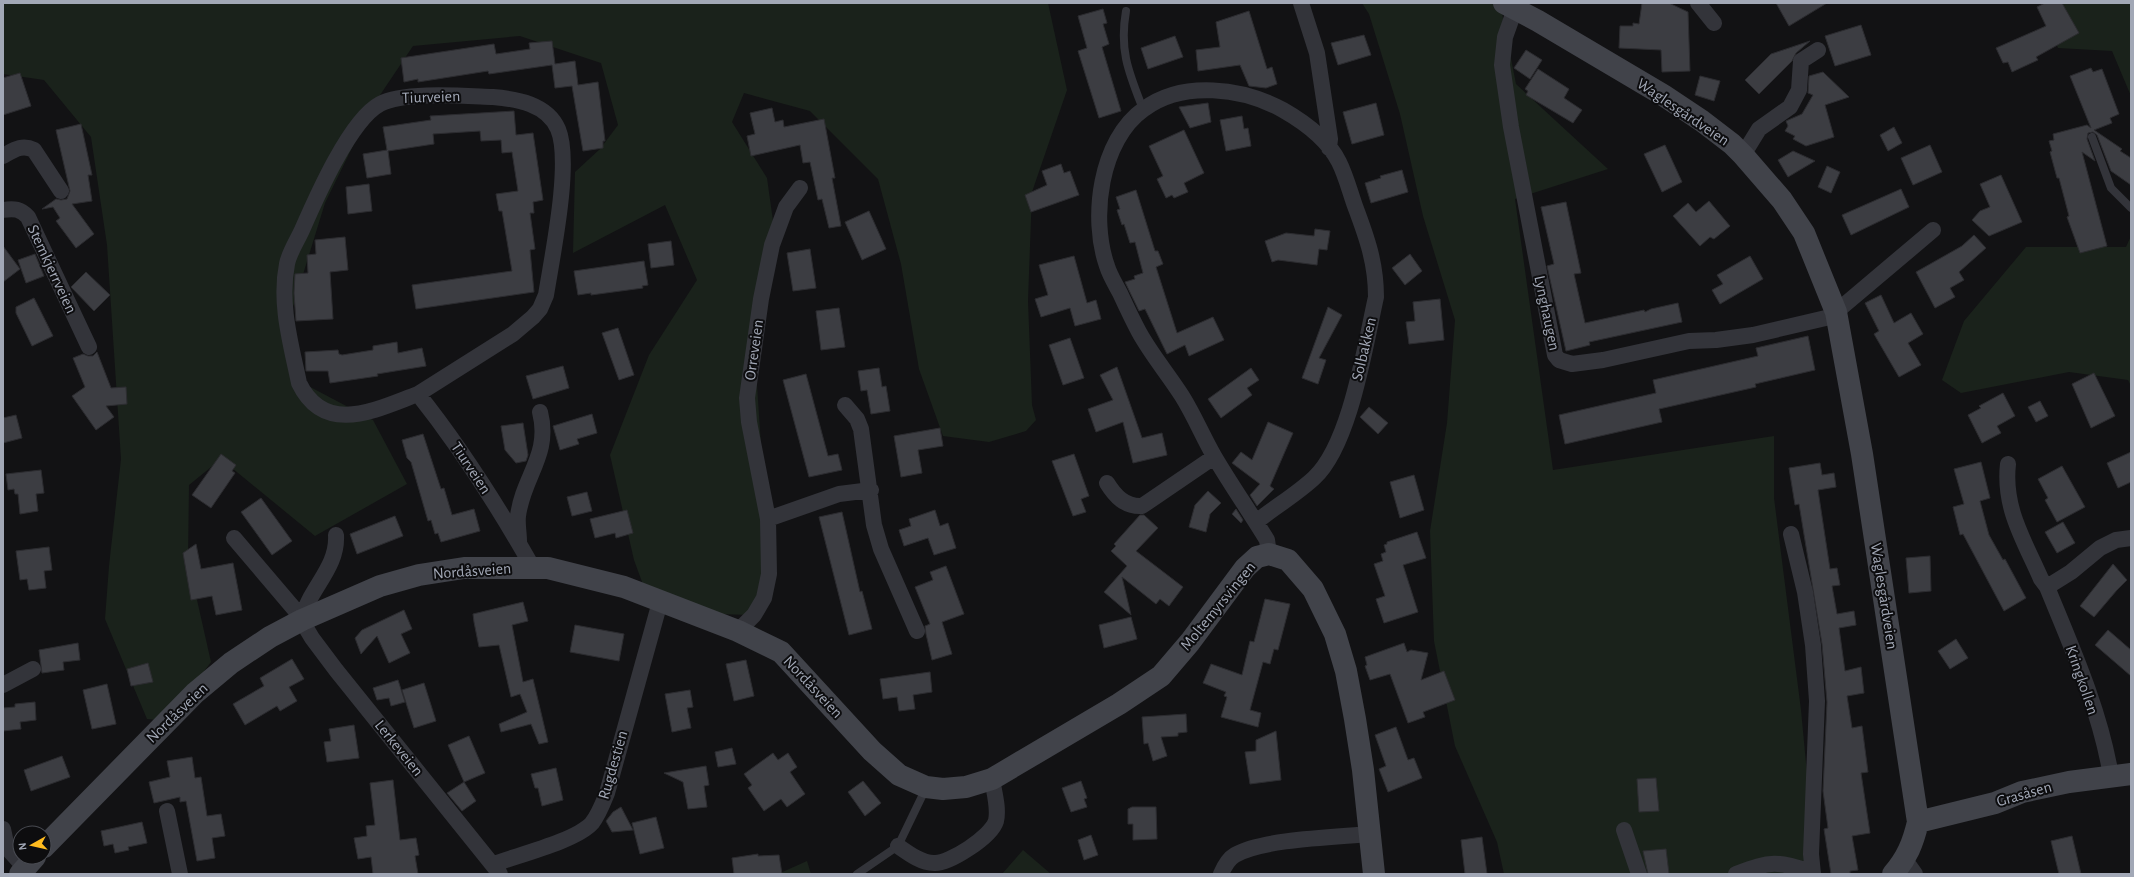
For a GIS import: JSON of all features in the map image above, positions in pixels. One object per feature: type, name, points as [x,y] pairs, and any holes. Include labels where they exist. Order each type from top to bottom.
[{"type":"main road","name":"Waglesgårdveien","points":[[1509,6],[1538,21],[1663,95],[1702,121],[1732,144],[1782,200],[1804,233],[1836,312],[1862,454],[1918,822],[1914,841],[1905,869]]},
{"type":"main road","name":"Moltemyrsvingen","points":[[926,787],[943,789],[966,787],[992,779],[1120,704],[1161,676],[1190,642],[1244,568],[1258,557],[1269,554],[1288,560],[1312,589],[1334,634],[1346,671],[1364,770],[1374,874]]},
{"type":"main road","name":"Nordåsveien","points":[[52,839],[195,693],[231,663],[270,637],[302,620],[380,586],[419,575],[464,568],[548,568],[624,587],[738,631],[781,652],[872,751],[899,775],[926,787]]},
{"type":"main road","name":"Grasåsen","points":[[1918,822],[1995,803],[2022,792],[2069,782],[2121,775]]},
{"type":"street","points":[[1301,3],[1317,53],[1330,139],[1329,148]]},
{"type":"street","points":[[1698,3],[1714,23]]},
{"type":"street","name":"Lynghaugen","points":[[1509,6],[1502,65],[1511,127],[1544,303],[1555,355],[1559,360],[1572,364],[1603,360],[1689,341],[1716,340],[1753,335],[1830,317],[1836,312]]},
{"type":"street","points":[[1743,156],[1759,129],[1790,107],[1800,90],[1801,61],[1818,50]]},
{"type":"street","name":"Solbakken","points":[[1255,520],[1260,518],[1315,478],[1329,459],[1347,419],[1376,298],[1376,277],[1371,251],[1339,161],[1329,148],[1304,122],[1268,102],[1234,92],[1204,90],[1158,100],[1143,109],[1127,126],[1114,147],[1102,180],[1098,204],[1100,235],[1107,266],[1140,333],[1183,398],[1214,456],[1267,540],[1269,554]]},
{"type":"street","name":"Tiurveien","points":[[460,96],[504,98],[524,102],[543,111],[552,118],[559,130],[563,154],[562,186],[546,295],[540,309],[513,334],[418,394],[374,410],[346,416],[337,415],[318,407],[304,393],[299,383],[284,310],[287,263],[322,186],[340,152],[365,116],[380,104],[397,98],[460,96]]},
{"type":"street","points":[[3,156],[18,147],[28,147],[34,150],[61,191]]},
{"type":"street","name":"Orreveien","points":[[738,631],[754,615],[764,598],[769,574],[768,519],[749,422],[747,398],[761,299],[772,245],[786,207],[800,188]]},
{"type":"street","name":"Stemkjerrveien","points":[[3,210],[12,208],[22,211],[28,217],[89,347]]},
{"type":"street","points":[[1836,312],[1933,230]]},
{"type":"street","name":"Tiurveien","points":[[418,394],[443,427],[506,521],[533,568]]},
{"type":"street","points":[[845,405],[857,419],[862,429],[871,490],[874,524],[881,549],[917,631]]},
{"type":"street","name":"Tiurveien","points":[[519,544],[518,517],[523,498],[542,445],[544,427],[540,412]]},
{"type":"street","points":[[1107,482],[1113,493],[1126,503],[1133,506],[1142,506],[1214,456]]},
{"type":"street","name":"Kringkollen","points":[[2008,464],[2006,483],[2010,507],[2041,579],[2047,587],[2082,672],[2107,753],[2121,775]]},
{"type":"street","points":[[768,519],[839,494],[871,490]]},
{"type":"street","points":[[1736,874],[1767,863],[1780,863],[1813,873],[1811,854],[1817,701],[1813,645],[1805,592],[1791,534]]},
{"type":"street","points":[[302,620],[308,601],[329,569],[337,546],[336,535]]},
{"type":"street","name":"Lerkeveien","points":[[234,538],[296,611],[312,638],[336,670],[497,869]]},
{"type":"street","points":[[2047,587],[2071,572],[2100,548],[2116,540],[2131,538]]},
{"type":"street","name":"Rugdestien","points":[[497,869],[578,834],[591,824],[599,812],[607,793],[660,602]]},
{"type":"street","points":[[3,685],[34,668]]},
{"type":"street","points":[[898,846],[916,857],[934,863],[949,861],[986,836],[995,824],[997,815],[992,779]]},
{"type":"street","points":[[167,811],[180,874]]},
{"type":"street","points":[[3,829],[7,848],[26,866]]},
{"type":"street","points":[[1624,830],[1639,874]]},
{"type":"street","points":[[1221,874],[1225,865],[1235,855],[1258,846],[1369,834]]},
{"type":"lane","points":[[1126,11],[1122,32],[1123,50],[1126,67],[1143,109]]},
{"type":"lane","points":[[2092,138],[2111,188],[2131,208]]},
{"type":"lane","points":[[857,874],[898,846],[926,787]]},
{"type":"shaded area","points":[[3,3],[1048,3],[1067,90],[1032,192],[1028,301],[1032,405],[1036,420],[1026,431],[989,442],[943,436],[919,369],[901,264],[878,179],[810,111],[744,93],[732,122],[767,178],[775,235],[754,340],[761,445],[776,550],[750,615],[653,612],[634,560],[610,455],[649,355],[697,280],[665,205],[573,253],[575,172],[600,149],[618,125],[601,63],[520,36],[413,46],[372,107],[325,203],[293,307],[295,379],[373,420],[407,484],[315,536],[221,459],[189,485],[188,560],[211,662],[167,721],[147,719],[105,619],[109,566],[121,459],[107,245],[91,137],[44,80],[3,74]]},
{"type":"shaded area","points":[[1362,3],[1500,3],[1516,84],[1608,169],[1515,199],[1553,470],[1774,436],[1774,498],[1801,710],[1811,816],[1821,874],[1504,874],[1497,842],[1455,746],[1434,641],[1430,531],[1447,423],[1455,320],[1423,216],[1400,114],[1369,14]]},
{"type":"shaded area","points":[[2043,3],[2131,3],[2131,96],[2112,51],[2058,48]]},
{"type":"shaded area","points":[[2131,236],[2131,386],[2128,380],[2069,372],[1961,393],[1942,380],[1964,321],[2026,247],[2126,247]]},
{"type":"shaded area","points":[[1023,850],[1051,874],[1002,874]]},
{"type":"shaded area","points":[[807,861],[811,874],[778,874]]},
{"type":"building","points":[[1642,3],[1669,3],[1688,12],[1690,71],[1662,72],[1661,50],[1619,48],[1620,26],[1633,26],[1633,23],[1639,24]]},
{"type":"building","points":[[1776,3],[1827,3],[1789,26]]},
{"type":"building","points":[[2045,3],[2062,3],[2079,33],[2036,57],[2038,60],[2012,72],[2008,62],[2003,63],[1996,48],[2046,26],[2037,7]]},
{"type":"building","points":[[1103,9],[1107,23],[1103,24],[1109,44],[1102,47],[1121,111],[1099,118],[1078,51],[1087,48],[1078,16]]},
{"type":"building","points":[[1249,11],[1267,69],[1272,67],[1277,84],[1266,88],[1249,86],[1240,65],[1198,71],[1196,50],[1220,47],[1216,22]]},
{"type":"building","points":[[1861,25],[1871,55],[1835,66],[1825,36]]},
{"type":"building","points":[[1364,35],[1371,55],[1338,65],[1331,43]]},
{"type":"building","points":[[1175,36],[1183,57],[1148,69],[1141,48]]},
{"type":"building","points":[[552,41],[555,64],[575,61],[578,85],[598,82],[605,141],[603,141],[603,148],[583,151],[572,86],[555,88],[552,65],[489,74],[488,71],[418,82],[418,79],[404,82],[401,58],[494,44],[496,54],[530,49],[529,43]]},
{"type":"building","points":[[1810,41],[1796,53],[1792,61],[1759,94],[1745,80],[1771,54]]},
{"type":"building","points":[[1526,50],[1542,60],[1530,79],[1514,68]]},
{"type":"building","points":[[2091,68],[2093,72],[2102,69],[2119,114],[2110,118],[2112,123],[2094,130],[2122,149],[2120,151],[2131,158],[2131,185],[2111,171],[2097,135],[2093,132],[2088,133],[2087,139],[2095,161],[2082,152],[2107,246],[2080,253],[2067,217],[2069,216],[2059,178],[2057,178],[2050,152],[2052,151],[2049,141],[2054,140],[2053,134],[2087,125],[2091,128],[2070,76]]},
{"type":"building","points":[[1538,69],[1569,89],[1564,98],[1582,110],[1573,123],[1526,95],[1528,91],[1525,89]]},
{"type":"building","points":[[1823,72],[1849,97],[1825,105],[1834,137],[1806,146],[1793,139],[1795,136],[1785,131],[1788,126],[1786,121],[1802,114],[1813,95],[1808,93],[1809,76]]},
{"type":"building","points":[[20,73],[31,106],[3,115],[3,78]]},
{"type":"building","points":[[1700,76],[1720,81],[1714,101],[1695,95]]},
{"type":"building","points":[[1208,103],[1211,122],[1190,128],[1179,107]]},
{"type":"building","points":[[1376,103],[1384,135],[1352,144],[1343,112]]},
{"type":"building","points":[[772,108],[775,122],[783,120],[784,127],[824,119],[835,178],[832,178],[841,226],[829,228],[822,199],[818,200],[810,162],[803,163],[800,145],[751,156],[747,136],[755,134],[750,113]]},
{"type":"building","points":[[514,111],[516,135],[533,133],[543,200],[533,202],[534,213],[530,213],[535,249],[530,250],[534,292],[416,309],[412,285],[512,271],[502,211],[499,211],[496,194],[518,191],[512,152],[502,153],[501,140],[481,141],[480,131],[433,134],[434,144],[388,151],[391,174],[367,178],[363,154],[387,150],[383,127],[431,120],[430,116]]},
{"type":"building","points":[[1242,116],[1244,129],[1248,128],[1251,146],[1226,151],[1220,120]]},
{"type":"building","points":[[81,124],[92,175],[88,175],[92,201],[72,204],[94,234],[76,248],[56,221],[60,218],[53,207],[42,209],[56,199],[67,199],[70,191],[56,130]]},
{"type":"building","points":[[1894,127],[1902,143],[1888,151],[1880,135]]},
{"type":"building","points":[[1184,130],[1204,173],[1184,183],[1188,192],[1174,198],[1172,195],[1166,198],[1157,179],[1163,176],[1149,146]]},
{"type":"building","points":[[1665,145],[1682,182],[1662,192],[1644,154]]},
{"type":"building","points":[[1930,145],[1942,172],[1913,185],[1901,158]]},
{"type":"building","points":[[1793,151],[1815,161],[1788,177],[1778,160]]},
{"type":"building","points":[[1061,164],[1064,173],[1070,171],[1079,195],[1031,212],[1025,195],[1047,185],[1042,171]]},
{"type":"building","points":[[1827,166],[1840,172],[1831,193],[1818,187]]},
{"type":"building","points":[[1402,170],[1408,192],[1371,203],[1365,183],[1381,178],[1380,176]]},
{"type":"building","points":[[2001,175],[2022,222],[1989,236],[1972,220],[1980,211],[1990,207],[1980,184]]},
{"type":"building","points":[[369,184],[372,211],[348,214],[346,187]]},
{"type":"building","points":[[1901,189],[1909,207],[1851,235],[1842,215]]},
{"type":"building","points":[[1136,190],[1155,251],[1158,251],[1163,264],[1156,267],[1177,333],[1213,317],[1224,340],[1189,356],[1185,345],[1167,354],[1145,309],[1139,311],[1125,282],[1135,279],[1134,276],[1143,273],[1135,242],[1130,243],[1124,224],[1122,225],[1117,210],[1120,209],[1116,197]]},
{"type":"building","points":[[1709,201],[1730,226],[1714,239],[1710,237],[1700,246],[1673,216],[1688,203],[1696,212]]},
{"type":"building","points":[[1566,202],[1581,273],[1574,274],[1585,323],[1644,310],[1645,312],[1651,309],[1678,303],[1682,322],[1589,342],[1590,345],[1566,351],[1547,266],[1554,264],[1541,207]]},
{"type":"building","points":[[869,211],[886,249],[862,260],[845,222]]},
{"type":"building","points":[[1315,229],[1330,231],[1327,250],[1319,249],[1317,265],[1278,260],[1272,262],[1265,241],[1286,233],[1314,236]]},
{"type":"building","points":[[1974,235],[1986,248],[1959,272],[1964,280],[1950,288],[1955,297],[1935,308],[1916,272],[1962,246]]},
{"type":"building","points":[[345,237],[348,270],[330,272],[333,319],[296,321],[294,293],[295,274],[308,273],[307,255],[316,254],[315,240]]},
{"type":"building","points":[[671,241],[674,265],[651,268],[648,244]]},
{"type":"building","points":[[3,246],[20,269],[3,282]]},
{"type":"building","points":[[810,249],[816,288],[793,291],[787,253]]},
{"type":"building","points":[[35,254],[44,276],[26,283],[18,260]]},
{"type":"building","points":[[1410,254],[1422,271],[1405,285],[1392,268]]},
{"type":"building","points":[[1074,256],[1087,303],[1096,300],[1101,319],[1075,326],[1070,308],[1041,317],[1035,299],[1048,295],[1039,265]]},
{"type":"building","points":[[1750,256],[1763,279],[1720,304],[1712,290],[1723,284],[1717,275]]},
{"type":"building","points":[[644,261],[648,285],[642,286],[643,288],[591,295],[591,293],[578,295],[574,271]]},
{"type":"building","points":[[86,272],[110,295],[94,311],[71,287]]},
{"type":"building","points":[[1881,295],[1894,323],[1911,313],[1923,334],[1908,343],[1921,365],[1899,377],[1874,334],[1879,331],[1865,303]]},
{"type":"building","points":[[34,298],[53,336],[32,346],[16,313],[16,307]]},
{"type":"building","points":[[1440,299],[1444,340],[1409,344],[1406,322],[1415,321],[1413,302]]},
{"type":"building","points":[[1328,307],[1342,315],[1319,358],[1326,360],[1318,384],[1302,378]]},
{"type":"building","points":[[839,308],[845,347],[821,350],[816,311]]},
{"type":"building","points":[[618,328],[634,375],[619,380],[602,333]]},
{"type":"building","points":[[1808,336],[1815,370],[1755,384],[1756,387],[1659,409],[1662,422],[1565,444],[1559,415],[1656,393],[1653,380],[1758,356],[1756,348]]},
{"type":"building","points":[[1070,338],[1084,378],[1063,385],[1049,345]]},
{"type":"building","points":[[397,342],[398,353],[422,348],[426,366],[377,374],[378,376],[330,383],[328,371],[306,371],[305,352],[338,350],[339,354],[342,355],[373,350],[373,346]]},
{"type":"building","points":[[97,352],[111,388],[126,387],[127,404],[106,406],[114,417],[96,430],[72,396],[85,387],[73,358],[83,354],[93,356]]},
{"type":"building","points":[[563,366],[569,388],[533,399],[526,376]]},
{"type":"building","points":[[1117,367],[1142,438],[1162,433],[1167,455],[1133,463],[1123,422],[1096,432],[1088,409],[1113,400],[1100,375]]},
{"type":"building","points":[[879,368],[882,387],[886,386],[890,411],[871,414],[867,390],[861,391],[858,371]]},
{"type":"building","points":[[1251,368],[1259,380],[1247,388],[1252,395],[1221,418],[1208,399]]},
{"type":"building","points":[[2094,373],[2115,416],[2091,428],[2072,384]]},
{"type":"building","points":[[806,374],[828,456],[838,454],[842,470],[809,477],[783,380]]},
{"type":"building","points":[[2003,393],[2015,416],[1997,426],[2001,433],[1982,443],[1968,415],[1981,408],[1979,406]]},
{"type":"building","points":[[2040,401],[2048,416],[2036,422],[2028,407]]},
{"type":"building","points":[[1369,407],[1388,423],[1378,434],[1360,417]]},
{"type":"building","points":[[592,414],[597,433],[577,439],[579,444],[560,450],[553,426]]},
{"type":"building","points":[[16,415],[22,438],[3,443],[3,418]]},
{"type":"building","points":[[1268,422],[1293,433],[1270,486],[1274,489],[1257,506],[1250,495],[1260,484],[1232,463],[1241,452],[1252,460]]},
{"type":"building","points":[[523,423],[528,455],[526,461],[516,463],[505,450],[501,426]]},
{"type":"building","points":[[940,428],[943,446],[918,450],[922,473],[901,477],[894,436]]},
{"type":"building","points":[[423,434],[441,489],[444,488],[452,515],[474,509],[480,531],[441,542],[438,533],[435,534],[431,520],[428,521],[411,462],[407,458],[402,440]]},
{"type":"building","points":[[2131,452],[2131,482],[2118,488],[2107,463]]},
{"type":"building","points":[[221,454],[236,465],[232,471],[235,473],[211,508],[192,495]]},
{"type":"building","points":[[1074,454],[1089,496],[1081,499],[1086,512],[1073,516],[1052,461]]},
{"type":"building","points":[[1981,462],[1990,498],[1980,501],[1989,535],[2003,560],[2005,559],[2026,598],[2004,611],[1963,534],[1960,535],[1953,507],[1964,504],[1954,469]]},
{"type":"building","points":[[1820,463],[1822,475],[1834,473],[1836,487],[1818,490],[1830,569],[1837,568],[1840,585],[1832,586],[1837,614],[1854,611],[1856,625],[1839,628],[1845,671],[1861,667],[1864,693],[1847,696],[1852,728],[1862,726],[1868,772],[1861,773],[1870,833],[1852,836],[1858,870],[1850,871],[1850,874],[1831,874],[1824,829],[1828,828],[1823,791],[1827,702],[1822,644],[1799,504],[1795,505],[1789,468]]},
{"type":"building","points":[[2062,466],[2085,507],[2057,522],[2045,500],[2048,498],[2038,479]]},
{"type":"building","points":[[41,470],[44,493],[36,494],[38,511],[20,514],[18,494],[15,494],[14,489],[8,490],[6,474]]},
{"type":"building","points":[[1414,475],[1424,510],[1400,518],[1390,482]]},
{"type":"building","points":[[1208,491],[1221,503],[1210,514],[1206,532],[1189,527],[1195,505]]},
{"type":"building","points":[[587,492],[592,511],[572,516],[567,497]]},
{"type":"building","points":[[261,498],[292,541],[272,555],[241,512]]},
{"type":"building","points":[[1236,509],[1243,520],[1241,523],[1232,514]]},
{"type":"building","points":[[627,510],[633,533],[616,538],[615,533],[595,538],[590,519]]},
{"type":"building","points":[[935,510],[940,526],[948,523],[956,548],[934,555],[928,538],[904,546],[899,530],[911,526],[909,519]]},
{"type":"building","points":[[842,512],[860,592],[862,591],[872,629],[849,635],[819,517]]},
{"type":"building","points":[[1140,515],[1144,515],[1158,528],[1136,551],[1183,587],[1169,606],[1160,599],[1156,604],[1122,577],[1131,615],[1104,592],[1127,566],[1111,551],[1116,546],[1114,544]]},
{"type":"building","points":[[395,516],[403,536],[357,554],[350,534]]},
{"type":"building","points":[[2063,522],[2075,543],[2057,553],[2045,532]]},
{"type":"building","points":[[1417,532],[1426,558],[1403,565],[1418,612],[1384,623],[1376,599],[1385,596],[1374,564],[1383,561],[1381,554],[1386,552],[1384,545],[1387,544],[1387,542]]},
{"type":"building","points":[[196,544],[201,569],[233,563],[242,610],[216,615],[212,596],[191,600],[183,553]]},
{"type":"building","points":[[49,547],[52,570],[44,571],[46,588],[29,590],[27,579],[20,580],[16,551]]},
{"type":"building","points":[[1930,556],[1931,591],[1909,593],[1906,558]]},
{"type":"building","points":[[2113,564],[2127,580],[2094,617],[2080,606]]},
{"type":"building","points":[[946,566],[964,614],[942,622],[952,654],[932,660],[925,626],[930,624],[915,587],[933,580],[930,572]]},
{"type":"building","points":[[1265,599],[1290,604],[1278,650],[1274,649],[1270,664],[1263,662],[1250,710],[1261,713],[1258,727],[1221,717],[1227,697],[1224,696],[1226,692],[1203,683],[1211,664],[1242,675],[1250,641],[1254,642]]},
{"type":"building","points":[[523,602],[528,621],[512,625],[523,682],[533,679],[548,742],[539,744],[531,724],[501,732],[499,724],[527,712],[520,694],[511,697],[499,645],[479,647],[473,614]]},
{"type":"building","points":[[404,610],[412,629],[401,634],[410,653],[389,663],[377,636],[361,654],[355,638],[362,630]]},
{"type":"building","points":[[1131,617],[1137,639],[1104,648],[1099,625]]},
{"type":"building","points":[[575,625],[624,634],[619,661],[570,652]]},
{"type":"building","points":[[2108,630],[2131,650],[2131,676],[2095,645]]},
{"type":"building","points":[[1956,639],[1968,658],[1950,669],[1938,651]]},
{"type":"building","points":[[78,643],[80,660],[63,662],[64,670],[42,673],[39,650]]},
{"type":"building","points":[[1404,643],[1407,652],[1411,650],[1428,653],[1421,680],[1444,671],[1455,700],[1423,712],[1425,717],[1408,723],[1390,674],[1370,680],[1365,666],[1367,665],[1365,657]]},
{"type":"building","points":[[292,659],[304,679],[289,687],[297,701],[280,711],[277,706],[245,725],[233,704],[264,686],[260,678]]},
{"type":"building","points":[[746,660],[754,696],[734,701],[726,664]]},
{"type":"building","points":[[148,663],[153,682],[131,686],[127,669]]},
{"type":"building","points":[[930,672],[932,692],[913,695],[915,709],[899,711],[897,697],[883,699],[880,679]]},
{"type":"building","points":[[398,680],[405,702],[391,706],[389,698],[377,700],[373,688]]},
{"type":"building","points":[[424,683],[436,721],[414,728],[402,690]]},
{"type":"building","points":[[107,684],[116,724],[92,729],[83,690]]},
{"type":"building","points":[[690,690],[693,707],[687,708],[691,728],[672,732],[665,694]]},
{"type":"building","points":[[35,702],[36,720],[20,722],[21,729],[3,731],[3,708],[15,707],[15,704]]},
{"type":"building","points":[[1186,714],[1187,732],[1178,733],[1178,736],[1161,737],[1167,756],[1153,761],[1148,743],[1144,744],[1142,717]]},
{"type":"building","points":[[354,725],[359,758],[327,762],[324,742],[331,741],[329,729]]},
{"type":"building","points":[[1396,727],[1408,760],[1414,758],[1422,778],[1388,792],[1379,769],[1386,766],[1375,735]]},
{"type":"building","points":[[1276,731],[1281,780],[1250,784],[1245,752],[1256,751],[1256,740]]},
{"type":"building","points":[[469,736],[485,773],[464,782],[448,745]]},
{"type":"building","points":[[732,748],[736,764],[718,767],[715,752]]},
{"type":"building","points":[[773,753],[778,760],[788,753],[797,767],[790,772],[805,794],[787,807],[781,799],[764,811],[748,788],[752,785],[744,774]]},
{"type":"building","points":[[62,756],[70,777],[31,791],[24,770]]},
{"type":"building","points":[[192,757],[195,778],[201,777],[207,816],[221,814],[225,836],[212,838],[215,858],[197,861],[186,801],[180,802],[180,797],[154,803],[149,782],[170,777],[167,761]]},
{"type":"building","points":[[706,766],[709,785],[704,786],[707,807],[688,809],[683,782],[664,773]]},
{"type":"building","points":[[556,768],[563,800],[542,806],[538,788],[535,788],[531,774]]},
{"type":"building","points":[[1656,778],[1659,811],[1639,812],[1637,779]]},
{"type":"building","points":[[393,780],[400,840],[416,838],[419,855],[415,856],[418,874],[373,874],[371,857],[358,859],[354,838],[367,836],[366,826],[375,825],[370,783]]},
{"type":"building","points":[[863,781],[881,803],[865,816],[848,792]]},
{"type":"building","points":[[1081,781],[1087,798],[1084,799],[1087,807],[1071,812],[1062,788]]},
{"type":"building","points":[[464,782],[476,801],[462,811],[447,793]]},
{"type":"building","points":[[621,807],[633,830],[612,832],[606,821],[613,812]]},
{"type":"building","points":[[1132,807],[1156,807],[1157,839],[1133,840],[1133,824],[1128,824],[1128,809]]},
{"type":"building","points":[[656,817],[664,848],[640,854],[632,823]]},
{"type":"building","points":[[142,822],[147,843],[128,847],[129,850],[115,853],[113,844],[104,846],[101,831]]},
{"type":"building","points":[[1091,835],[1098,855],[1084,860],[1078,840]]},
{"type":"building","points":[[2072,836],[2081,874],[2059,874],[2051,841]]},
{"type":"building","points":[[1482,837],[1487,874],[1465,874],[1461,840]]},
{"type":"building","points":[[1666,849],[1669,874],[1648,874],[1643,851]]},
{"type":"building","points":[[758,854],[758,856],[779,855],[782,874],[734,874],[732,858]]}]
